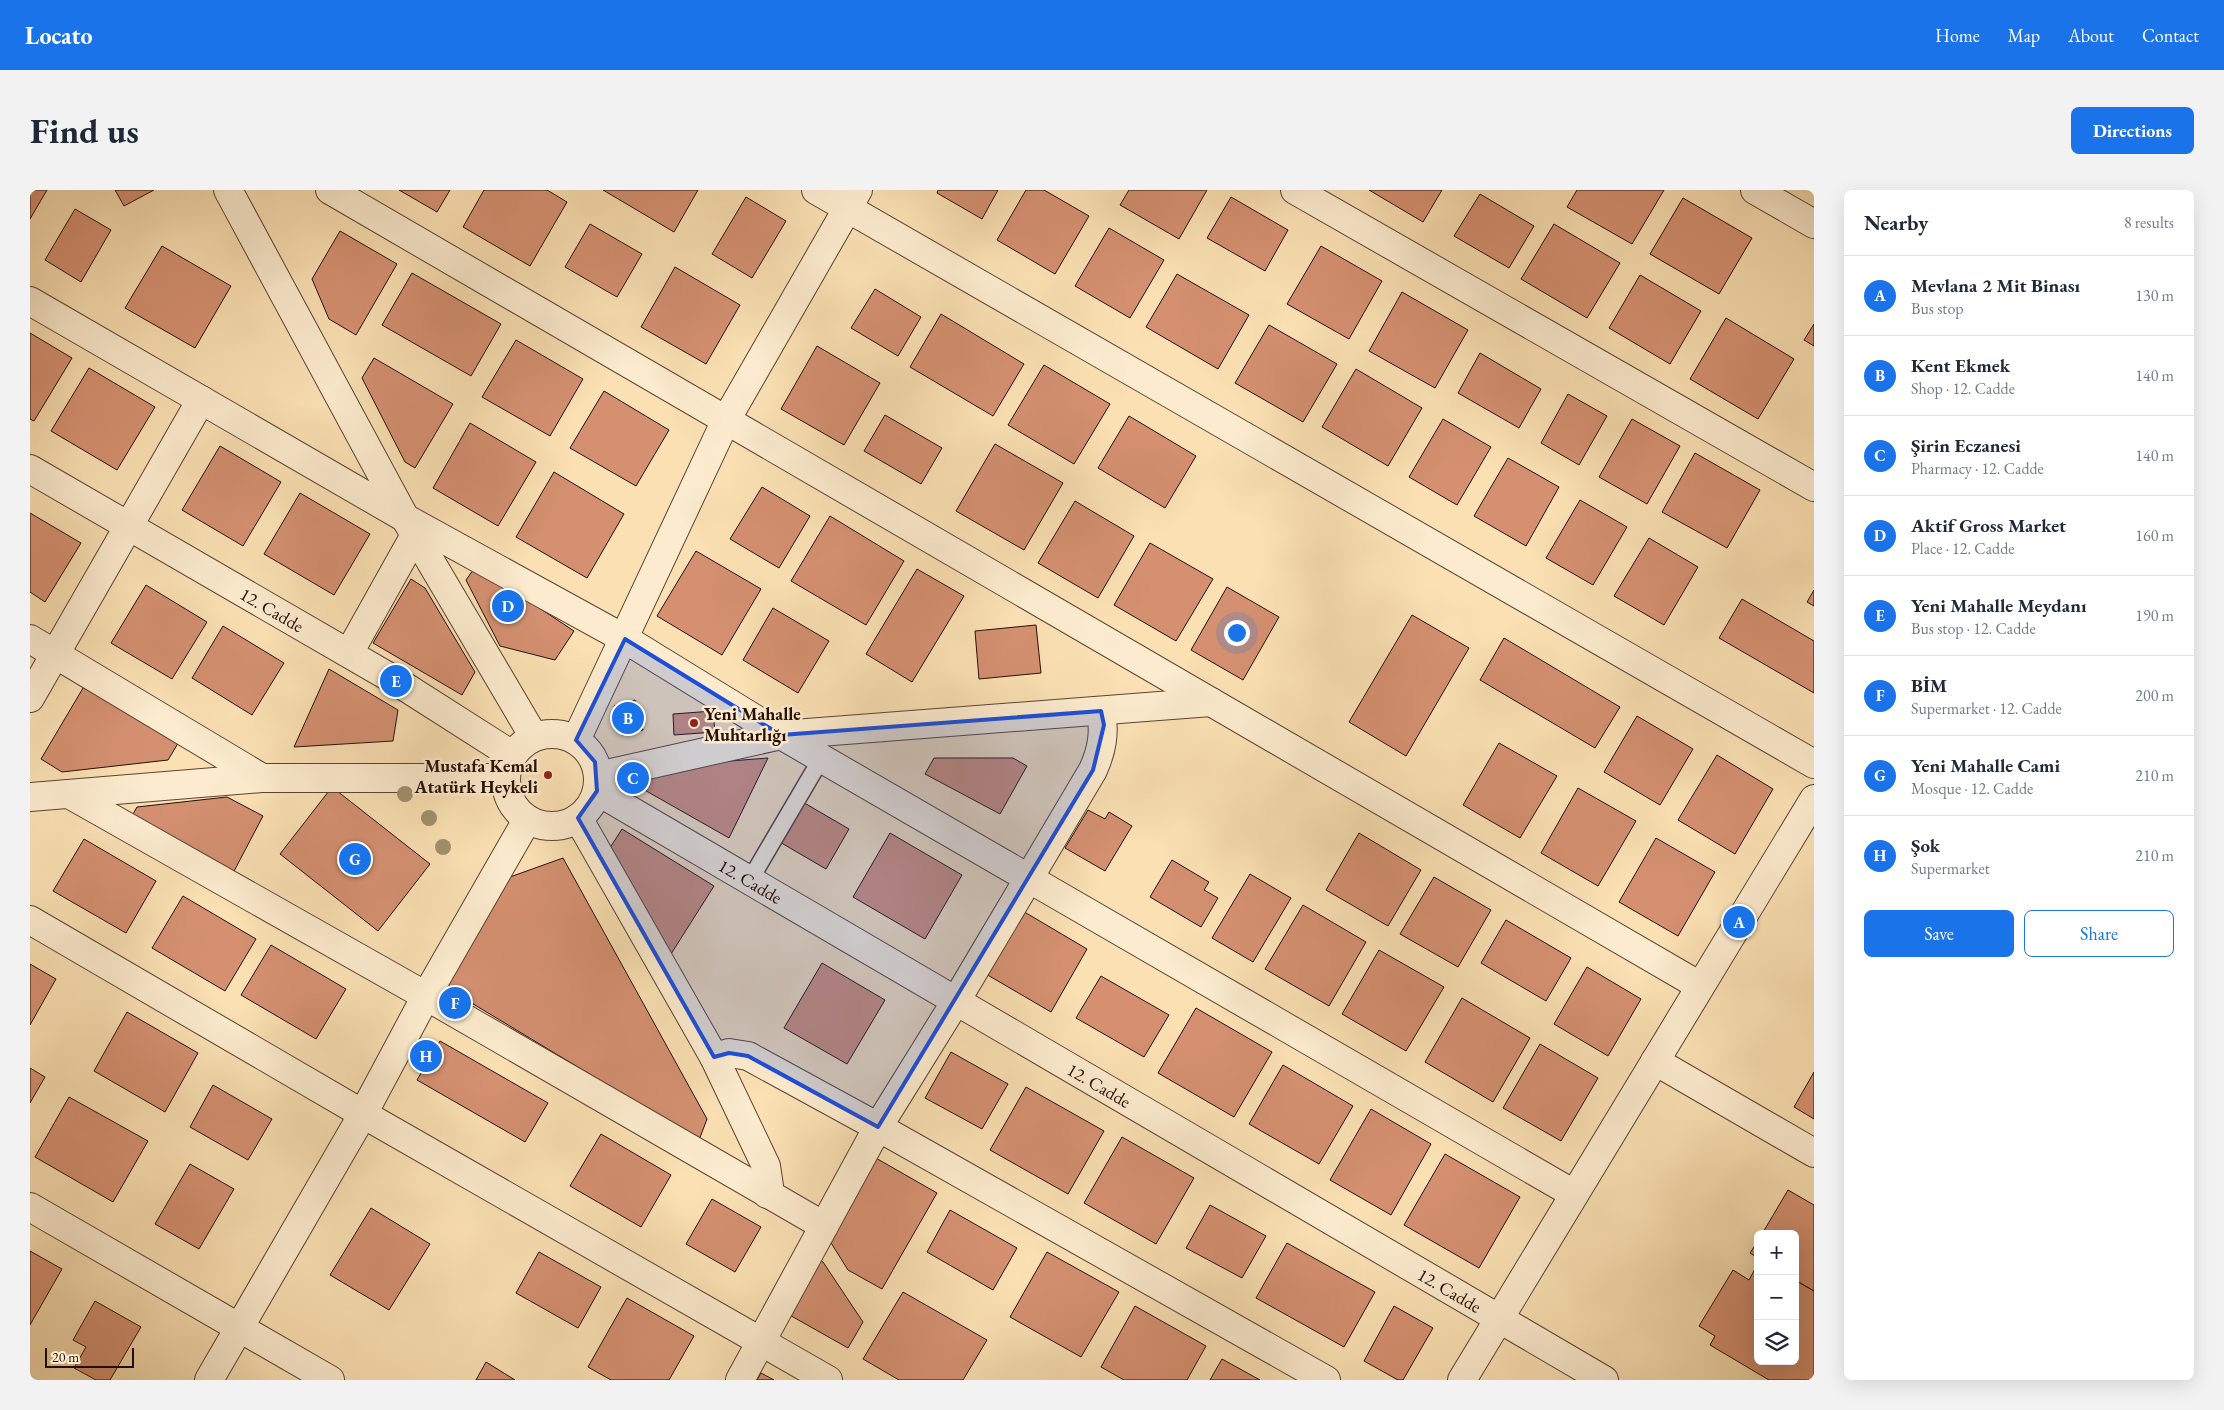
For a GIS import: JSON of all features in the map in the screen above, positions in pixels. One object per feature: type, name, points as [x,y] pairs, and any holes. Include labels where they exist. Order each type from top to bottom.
[{"type":"street","points":[[228,190],[410,527],[534,737]]},
{"type":"street","points":[[330,190],[1700,986]]},
{"type":"street","points":[[816,190],[853,199],[1814,764]]},
{"type":"street","points":[[1295,190],[1814,487]]},
{"type":"street","points":[[1755,190],[1814,224]]},
{"type":"street","points":[[576,740],[726,420],[853,199]]},
{"type":"street","points":[[30,301],[201,400],[410,527],[625,639],[781,736],[1574,1194]]},
{"type":"street","points":[[30,698],[201,400]]},
{"type":"street","name":"12. Cadde","points":[[30,469],[396,680],[508,767]]},
{"type":"street","points":[[349,653],[410,527]]},
{"type":"street","points":[[30,639],[262,778]]},
{"type":"street","points":[[597,783],[781,736],[1212,702]]},
{"type":"street","points":[[740,1380],[878,1127],[1030,879],[1093,770],[1100,756],[1104,725],[1101,711]]},
{"type":"street","points":[[548,733],[563,735],[576,740],[587,749],[595,762],[597,783],[593,801],[578,818],[552,827],[539,825],[527,820],[515,809],[507,794],[508,767],[522,744],[534,737],[548,733]]},
{"type":"street","points":[[30,797],[262,778],[508,767]]},
{"type":"street","name":"12. Cadde","points":[[597,783],[750,880],[1604,1380]]},
{"type":"street","points":[[69,794],[426,996],[824,1226]]},
{"type":"street","points":[[1462,1380],[1814,799]]},
{"type":"street","points":[[578,818],[714,1057],[766,1166],[769,1177],[768,1194]]},
{"type":"street","points":[[209,1380],[363,1114],[426,996],[527,820]]},
{"type":"street","points":[[30,920],[363,1114],[828,1380]]},
{"type":"street","points":[[714,1057],[728,1053],[748,1056],[878,1127],[1326,1380]]},
{"type":"street","points":[[1655,1061],[1814,1153]]},
{"type":"street","points":[[30,1206],[330,1380]]},
{"type":"lane","points":[[750,880],[821,759]]},
{"type":"highlighted area","points":[[625,639],[781,735],[1101,711],[1104,725],[1093,770],[878,1127],[748,1056],[729,1053],[714,1057],[578,818],[597,791],[595,762],[576,740]]},
{"type":"building","points":[[30,190],[47,190],[30,219]]},
{"type":"building","points":[[115,190],[154,190],[124,206]]},
{"type":"building","points":[[399,190],[450,190],[437,212]]},
{"type":"building","points":[[484,190],[547,190],[567,202],[530,266],[463,227]]},
{"type":"building","points":[[603,190],[698,190],[674,232]]},
{"type":"building","points":[[938,190],[998,190],[982,219],[937,193]]},
{"type":"building","points":[[1026,190],[1044,190],[1089,216],[1055,274],[997,240]]},
{"type":"building","points":[[1129,190],[1207,190],[1179,239],[1120,205]]},
{"type":"building","points":[[1369,190],[1442,190],[1423,222]]},
{"type":"building","points":[[1577,190],[1664,190],[1632,244],[1567,207]]},
{"type":"building","points":[[1480,194],[1534,226],[1509,268],[1454,236]]},
{"type":"building","points":[[746,197],[786,221],[752,278],[712,254]]},
{"type":"building","points":[[1231,197],[1288,230],[1265,271],[1207,238]]},
{"type":"building","points":[[1683,198],[1752,238],[1719,294],[1650,254]]},
{"type":"building","points":[[75,209],[111,230],[81,282],[45,260]]},
{"type":"building","points":[[590,224],[642,254],[617,297],[565,267]]},
{"type":"building","points":[[1554,224],[1620,263],[1587,318],[1521,279]]},
{"type":"building","points":[[1109,228],[1164,260],[1130,318],[1075,286]]},
{"type":"building","points":[[340,231],[397,264],[356,335],[329,319],[312,279]]},
{"type":"building","points":[[162,246],[231,286],[195,348],[125,308]]},
{"type":"building","points":[[1321,246],[1382,281],[1349,339],[1287,304]]},
{"type":"building","points":[[675,267],[740,305],[706,364],[641,327]]},
{"type":"building","points":[[412,273],[501,324],[471,376],[382,325]]},
{"type":"building","points":[[1177,274],[1249,315],[1218,369],[1146,327]]},
{"type":"building","points":[[1640,275],[1701,311],[1670,364],[1609,328]]},
{"type":"building","points":[[875,289],[921,317],[898,356],[851,328]]},
{"type":"building","points":[[1402,292],[1468,330],[1435,388],[1369,351]]},
{"type":"building","points":[[941,314],[1024,364],[993,416],[910,367]]},
{"type":"building","points":[[1726,318],[1794,359],[1758,419],[1690,379]]},
{"type":"building","points":[[1814,324],[1814,346],[1804,340]]},
{"type":"building","points":[[1269,325],[1337,364],[1303,422],[1235,383]]},
{"type":"building","points":[[30,333],[72,358],[34,421],[30,419]]},
{"type":"building","points":[[516,340],[583,379],[550,436],[482,397]]},
{"type":"building","points":[[817,346],[880,383],[844,445],[781,409]]},
{"type":"building","points":[[1480,353],[1541,389],[1519,428],[1458,393]]},
{"type":"building","points":[[374,358],[453,404],[415,468],[405,462],[362,378]]},
{"type":"building","points":[[1044,365],[1110,404],[1074,464],[1008,425]]},
{"type":"building","points":[[89,368],[155,407],[117,470],[51,431]]},
{"type":"building","points":[[1356,369],[1422,408],[1388,466],[1322,427]]},
{"type":"building","points":[[604,391],[669,430],[636,486],[570,448]]},
{"type":"building","points":[[1568,394],[1607,416],[1579,465],[1541,443]]},
{"type":"building","points":[[885,415],[942,448],[921,484],[864,451]]},
{"type":"building","points":[[1129,416],[1196,456],[1165,508],[1098,468]]},
{"type":"building","points":[[1443,419],[1491,447],[1457,505],[1409,477]]},
{"type":"building","points":[[1632,419],[1680,446],[1647,504],[1599,477]]},
{"type":"building","points":[[470,423],[536,462],[498,526],[433,488]]},
{"type":"building","points":[[995,444],[1063,483],[1024,550],[956,511]]},
{"type":"building","points":[[220,446],[281,482],[243,546],[182,510]]},
{"type":"building","points":[[1695,453],[1760,490],[1727,548],[1662,512]]},
{"type":"building","points":[[1508,458],[1559,487],[1526,546],[1474,516]]},
{"type":"building","points":[[554,472],[624,514],[587,578],[516,537]]},
{"type":"building","points":[[762,487],[810,516],[779,568],[730,539]]},
{"type":"building","points":[[300,493],[370,534],[334,595],[264,554]]},
{"type":"building","points":[[1580,500],[1627,527],[1593,585],[1546,558]]},
{"type":"building","points":[[1075,501],[1134,536],[1098,598],[1038,563]]},
{"type":"building","points":[[30,513],[81,543],[45,602],[30,592]]},
{"type":"building","points":[[830,516],[904,561],[866,625],[791,581]]},
{"type":"building","points":[[1649,538],[1698,567],[1664,625],[1614,596]]},
{"type":"building","points":[[1150,543],[1213,579],[1176,641],[1114,605]]},
{"type":"building","points":[[696,551],[761,589],[722,655],[657,616]]},
{"type":"building","points":[[476,566],[574,631],[555,660],[500,646],[466,580]]},
{"type":"building","points":[[917,569],[964,596],[912,682],[866,654]]},
{"type":"building","points":[[411,579],[425,588],[475,672],[462,695],[373,643]]},
{"type":"building","points":[[146,585],[207,622],[172,679],[111,643]]},
{"type":"building","points":[[1227,587],[1279,617],[1243,680],[1191,650]]},
{"type":"building","points":[[1814,590],[1814,606],[1807,602]]},
{"type":"building","points":[[1742,599],[1814,641],[1814,693],[1719,638]]},
{"type":"building","points":[[773,608],[829,641],[798,693],[743,660]]},
{"type":"building","points":[[1412,615],[1469,648],[1406,756],[1349,722]]},
{"type":"building","points":[[1036,625],[1041,673],[979,679],[975,631]]},
{"type":"building","points":[[223,626],[284,663],[252,715],[192,678]]},
{"type":"building","points":[[1504,638],[1620,707],[1595,748],[1480,680]]},
{"type":"building","points":[[329,669],[398,710],[393,741],[294,747]]},
{"type":"building","points":[[86,683],[180,740],[168,760],[62,772],[41,759]]},
{"type":"building","points":[[635,700],[643,730],[622,735],[614,706]]},
{"type":"building","name":"Yeni Mahalle Muhtarlığı","points":[[713,711],[715,732],[674,735],[673,714]]},
{"type":"building","points":[[1637,716],[1693,749],[1660,805],[1604,772]]},
{"type":"building","points":[[1499,743],[1557,776],[1520,838],[1463,805]]},
{"type":"building","points":[[1717,755],[1773,789],[1735,854],[1678,820]]},
{"type":"building","points":[[768,758],[729,838],[634,784],[641,768]]},
{"type":"building","points":[[934,758],[1013,758],[1027,766],[1000,814],[925,774]]},
{"type":"building","points":[[332,787],[430,864],[378,931],[280,854]]},
{"type":"building","points":[[1578,788],[1636,821],[1598,886],[1541,853]]},
{"type":"building","points":[[227,797],[263,816],[232,875],[129,821],[137,807]]},
{"type":"building","points":[[801,801],[849,829],[826,869],[778,841]]},
{"type":"building","points":[[1088,810],[1105,819],[1109,812],[1132,826],[1105,871],[1065,848]]},
{"type":"building","points":[[622,829],[714,886],[671,954],[604,857]]},
{"type":"building","points":[[890,833],[962,875],[925,939],[853,897]]},
{"type":"building","points":[[1359,833],[1421,870],[1388,926],[1326,890]]},
{"type":"building","points":[[1656,838],[1715,872],[1678,936],[1619,902]]},
{"type":"building","points":[[84,839],[156,881],[126,933],[53,891]]},
{"type":"building","points":[[563,858],[707,1119],[699,1140],[445,987],[510,877]]},
{"type":"building","points":[[1172,860],[1209,882],[1204,890],[1218,898],[1201,927],[1150,897]]},
{"type":"building","points":[[1250,874],[1291,898],[1253,962],[1212,938]]},
{"type":"building","points":[[1434,877],[1491,910],[1458,967],[1400,934]]},
{"type":"building","points":[[183,896],[256,939],[225,991],[152,948]]},
{"type":"building","points":[[1303,905],[1366,942],[1329,1006],[1265,969]]},
{"type":"building","points":[[1016,907],[1087,949],[1051,1012],[979,970]]},
{"type":"building","points":[[1506,920],[1571,958],[1546,1001],[1481,963]]},
{"type":"building","points":[[271,945],[346,989],[316,1039],[241,995]]},
{"type":"building","points":[[1379,950],[1444,987],[1406,1051],[1342,1014]]},
{"type":"building","points":[[822,963],[885,1000],[847,1064],[784,1028]]},
{"type":"building","points":[[30,964],[56,979],[30,1025]]},
{"type":"building","points":[[1587,967],[1641,999],[1608,1056],[1554,1024]]},
{"type":"building","points":[[1101,976],[1169,1015],[1144,1057],[1076,1018]]},
{"type":"building","points":[[1462,998],[1530,1038],[1493,1102],[1425,1062]]},
{"type":"building","points":[[1196,1008],[1272,1052],[1234,1117],[1158,1073]]},
{"type":"building","points":[[127,1012],[198,1053],[165,1112],[94,1071]]},
{"type":"building","points":[[440,1041],[548,1103],[525,1142],[417,1080]]},
{"type":"building","points":[[1540,1044],[1598,1078],[1561,1141],[1503,1108]]},
{"type":"building","points":[[951,1052],[1008,1084],[982,1129],[925,1098]]},
{"type":"building","points":[[1283,1065],[1353,1106],[1319,1164],[1249,1124]]},
{"type":"building","points":[[30,1068],[45,1077],[30,1103]]},
{"type":"building","points":[[1814,1072],[1814,1119],[1794,1107]]},
{"type":"building","points":[[213,1085],[272,1119],[248,1160],[190,1127]]},
{"type":"building","points":[[1026,1087],[1104,1131],[1068,1194],[990,1150]]},
{"type":"building","points":[[69,1097],[148,1141],[113,1202],[35,1157]]},
{"type":"building","points":[[1371,1109],[1431,1144],[1391,1215],[1330,1180]]},
{"type":"building","points":[[601,1134],[671,1175],[641,1227],[570,1186]]},
{"type":"building","points":[[1122,1137],[1194,1178],[1156,1244],[1084,1203]]},
{"type":"building","points":[[1445,1154],[1520,1197],[1479,1268],[1404,1225]]},
{"type":"building","points":[[874,1157],[937,1193],[882,1289],[848,1270],[828,1238]]},
{"type":"building","points":[[190,1164],[234,1189],[199,1249],[155,1224]]},
{"type":"building","points":[[1788,1190],[1814,1205],[1814,1291],[1799,1282],[1799,1230],[1764,1230]]},
{"type":"building","points":[[712,1199],[761,1227],[735,1272],[686,1244]]},
{"type":"building","points":[[1210,1205],[1266,1236],[1242,1278],[1186,1248]]},
{"type":"building","points":[[371,1208],[430,1244],[389,1310],[330,1275]]},
{"type":"building","points":[[950,1210],[1017,1248],[993,1290],[927,1252]]},
{"type":"building","points":[[1287,1243],[1375,1292],[1344,1347],[1256,1298]]},
{"type":"building","points":[[1754,1247],[1754,1256],[1750,1253]]},
{"type":"building","points":[[30,1251],[62,1269],[30,1325]]},
{"type":"building","points":[[539,1252],[601,1287],[578,1328],[516,1293]]},
{"type":"building","points":[[1047,1252],[1119,1292],[1081,1357],[1010,1317]]},
{"type":"building","points":[[817,1259],[823,1262],[863,1322],[848,1348],[786,1313]]},
{"type":"building","points":[[1733,1270],[1749,1280],[1754,1271],[1754,1365],[1799,1365],[1799,1282],[1814,1291],[1814,1380],[1769,1380],[1710,1345],[1715,1336],[1699,1326]]},
{"type":"building","points":[[903,1292],[987,1340],[963,1380],[899,1380],[863,1359]]},
{"type":"building","points":[[627,1298],[694,1336],[669,1380],[611,1380],[588,1367]]},
{"type":"building","points":[[95,1301],[141,1327],[110,1380],[96,1380],[74,1368],[86,1347],[73,1340]]},
{"type":"building","points":[[1135,1306],[1206,1346],[1187,1380],[1124,1380],[1101,1367]]},
{"type":"building","points":[[1394,1306],[1433,1328],[1403,1380],[1398,1380],[1364,1361]]},
{"type":"building","points":[[1222,1359],[1260,1380],[1210,1380]]},
{"type":"building","points":[[486,1362],[515,1380],[476,1380]]},
{"type":"building","points":[[761,1373],[774,1380],[757,1380]]},
{"type":"place","name":"Aktif Gross Market","points":[[508,606]]},
{"type":"place","name":"Yeni Mahalle Meydanı","points":[[396,681]]},
{"type":"place","name":"Kent Ekmek","points":[[628,718]]},
{"type":"place","name":"Yeni Mahalle Muhtarlığı","points":[[694,723]]},
{"type":"place","name":"Mustafa Kemal Atatürk Heykeli","points":[[548,775]]},
{"type":"place","name":"Şirin Eczanesi","points":[[633,778]]},
{"type":"place","name":"Yeni Mahalle Cami","points":[[355,859]]},
{"type":"place","name":"Mevlana 2 Mit Binası","points":[[1739,922]]},
{"type":"place","name":"BİM","points":[[455,1003]]},
{"type":"place","name":"Şok","points":[[426,1056]]}]
